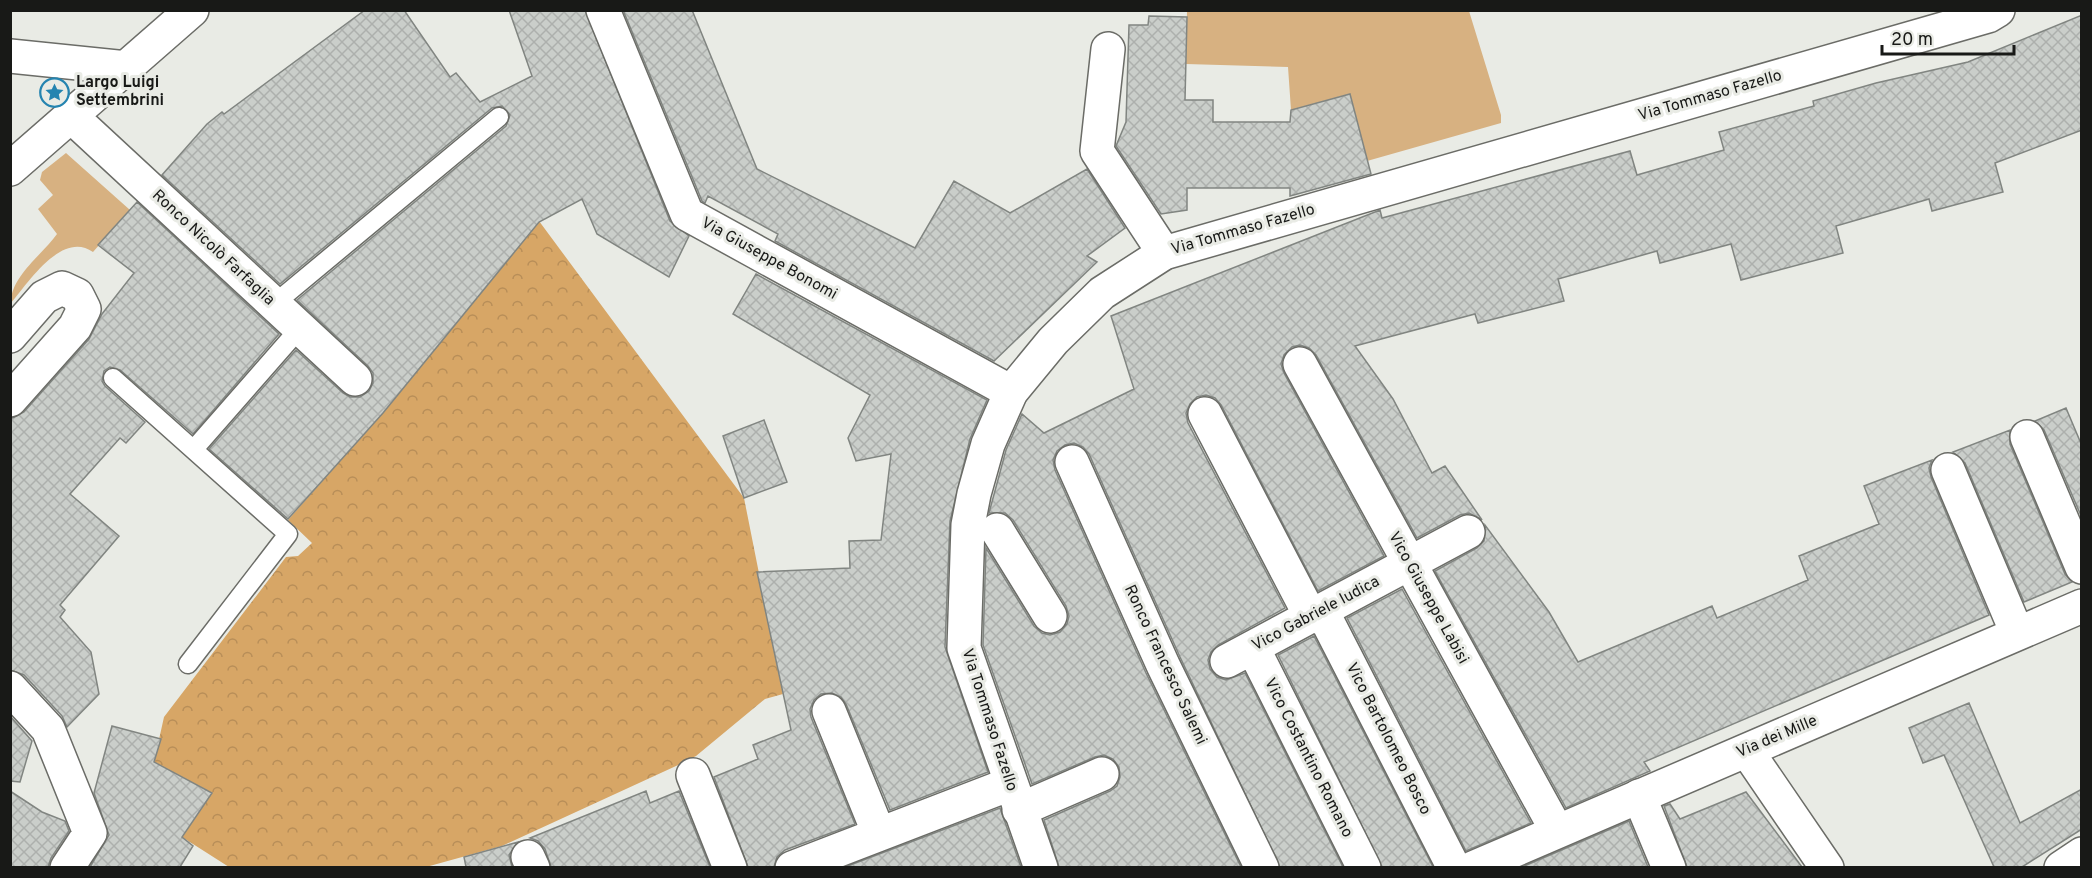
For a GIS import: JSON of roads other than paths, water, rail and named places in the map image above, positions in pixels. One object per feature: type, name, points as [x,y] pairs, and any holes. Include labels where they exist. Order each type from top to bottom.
[{"type":"street","points":[[10,169],[192,10]]},
{"type":"street","name":"Via Giuseppe Bonomi","points":[[603,10],[687,214],[1011,392]]},
{"type":"street","name":"Via Tommaso Fazello","points":[[1041,867],[964,648],[968,525],[988,444],[1011,392],[1053,341],[1102,294],[1164,253],[1988,16],[1998,10]]},
{"type":"street","points":[[1107,49],[1097,151],[1164,253]]},
{"type":"street","points":[[10,56],[127,68]]},
{"type":"street","name":"Ronco Nicolò Farfaglia","points":[[71,116],[355,379]]},
{"type":"street","points":[[10,336],[44,297],[62,288],[77,295],[84,309],[75,327],[10,400]]},
{"type":"street","name":"Vico Giuseppe Labisi","points":[[1300,364],[1408,564],[1557,831]]},
{"type":"street","name":"Vico Bartolomeo Bosco","points":[[1205,414],[1317,614],[1454,867]]},
{"type":"street","points":[[2027,437],[2082,567]]},
{"type":"street","name":"Ronco Francesco Salemi","points":[[1072,462],[1163,665],[1262,867]]},
{"type":"street","points":[[1948,470],[2017,633]]},
{"type":"street","points":[[997,530],[1050,616]]},
{"type":"street","name":"Vico Gabriele Iudica","points":[[1240,655],[1468,532]]},
{"type":"street","name":"Via dei Mille","points":[[1473,867],[1519,858],[1557,831],[2082,606]]},
{"type":"street","name":"Vico Costantino Romano","points":[[1240,655],[1364,867]]},
{"type":"street","points":[[10,688],[48,729],[90,834],[67,867]]},
{"type":"street","points":[[829,711],[879,834]]},
{"type":"street","points":[[1747,751],[1827,867]]},
{"type":"street","points":[[792,867],[879,834],[1102,774]]},
{"type":"street","points":[[693,775],[730,867]]},
{"type":"street","points":[[1639,796],[1669,867]]},
{"type":"street","points":[[2061,867],[2082,854]]},
{"type":"lane","points":[[274,304],[499,117]]},
{"type":"lane","points":[[194,449],[300,328]]},
{"type":"lane","points":[[113,378],[288,534],[188,664]]},
{"type":"place","name":"Largo Luigi Settembrini","points":[[55,92]]}]
